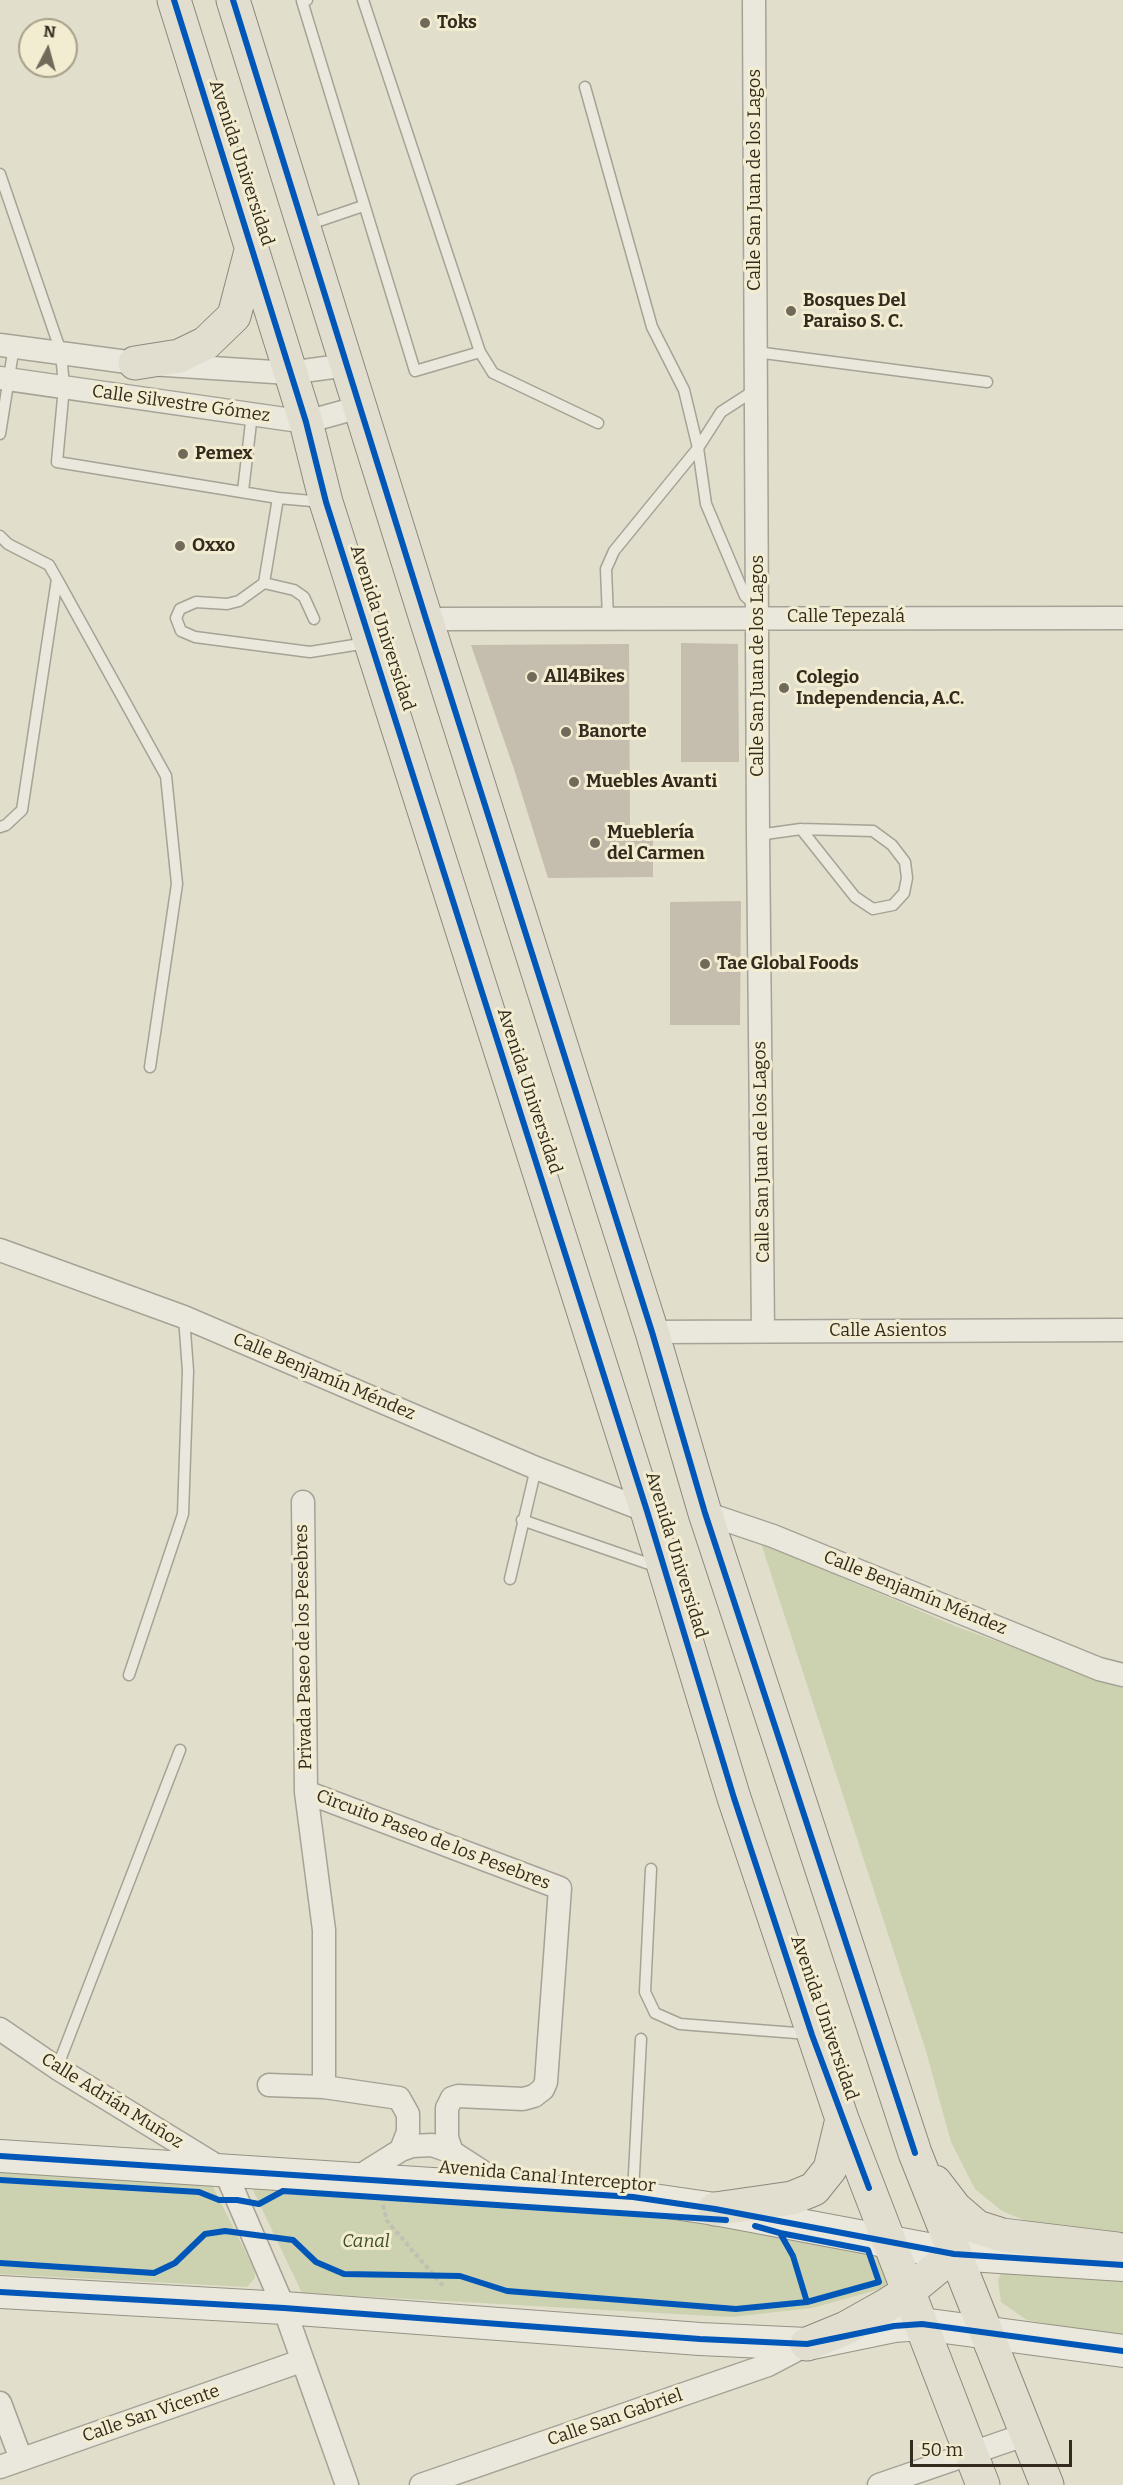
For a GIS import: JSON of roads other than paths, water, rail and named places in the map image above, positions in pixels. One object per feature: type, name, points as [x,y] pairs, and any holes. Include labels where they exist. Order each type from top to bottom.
[{"type":"main road","name":"Avenida Universidad","points":[[174,0],[306,422],[326,502],[812,2035],[983,2485]]},
{"type":"main road","points":[[233,0],[652,1332],[705,1513],[915,2153],[1047,2485]]},
{"type":"main road","points":[[135,363],[179,356],[206,343],[227,323],[234,316],[252,247]]},
{"type":"main road","points":[[715,2209],[792,2198],[814,2189],[830,2169],[842,2119]]},
{"type":"main road","points":[[915,2153],[955,2208],[977,2227],[1002,2235],[1117,2248],[1123,2252]]},
{"type":"main road","points":[[807,2344],[846,2328],[909,2291],[954,2254]]},
{"type":"street","name":"Calle San Juan de los Lagos","points":[[754,0],[763,1331]]},
{"type":"street","name":"Calle Silvestre Gómez","points":[[7,346],[135,363],[290,373],[347,365]]},
{"type":"street","name":"Calle Silvestre Gómez","points":[[5,379],[306,422],[360,407]]},
{"type":"street","name":"Calle Tepezalá","points":[[426,619],[609,618],[757,612],[1123,618]]},
{"type":"street","name":"Calle Benjamín Méndez","points":[[0,1250],[184,1317],[536,1468],[647,1511]]},
{"type":"street","name":"Calle Asientos","points":[[652,1332],[1123,1330]]},
{"type":"street","name":"Privada Paseo de los Pesebres","points":[[303,1502],[306,1792]]},
{"type":"street","name":"Calle Benjamín Méndez","points":[[705,1513],[796,1545],[1099,1669],[1123,1675]]},
{"type":"street","name":"Circuito Paseo de los Pesebres","points":[[324,2087],[324,1930],[306,1792],[560,1888],[546,2082],[543,2089],[534,2096],[523,2099],[458,2096],[452,2098],[447,2108],[446,2128],[452,2152]]},
{"type":"street","name":"Calle Adrián Muñoz","points":[[0,2029],[57,2068],[225,2171]]},
{"type":"street","points":[[269,2085],[324,2087],[399,2098],[408,2114],[408,2132],[401,2150]]},
{"type":"street","points":[[358,2178],[401,2150],[412,2146],[432,2145],[452,2152],[508,2188]]},
{"type":"street","name":"Avenida Canal Interceptor","points":[[0,2156],[633,2197],[715,2209],[954,2254],[1123,2265]]},
{"type":"street","points":[[225,2171],[284,2308],[347,2485]]},
{"type":"street","points":[[0,2292],[284,2308],[700,2339],[807,2344],[894,2325],[921,2324],[1123,2351]]},
{"type":"street","name":"Calle San Gabriel","points":[[421,2485],[768,2365],[807,2344]]},
{"type":"street","name":"Calle San Vicente","points":[[10,2463],[301,2361]]},
{"type":"street","points":[[0,2403],[10,2463]]},
{"type":"street","points":[[879,2485],[1027,2434]]},
{"type":"lane","points":[[307,0],[302,2],[415,371],[480,352]]},
{"type":"lane","points":[[363,0],[480,352],[493,373],[598,423]]},
{"type":"lane","points":[[585,87],[652,327],[684,390],[698,448],[706,504],[745,596],[757,612]]},
{"type":"lane","points":[[0,174],[61,352],[64,387],[57,462],[278,498],[326,502]]},
{"type":"lane","points":[[304,226],[363,206]]},
{"type":"lane","points":[[0,434],[7,346]]},
{"type":"lane","points":[[756,352],[987,381]]},
{"type":"lane","points":[[609,618],[606,569],[614,551],[698,448],[721,412],[757,389]]},
{"type":"lane","points":[[243,491],[252,414]]},
{"type":"lane","points":[[278,498],[264,583],[239,601],[227,604],[196,602],[180,609],[176,618],[182,631],[195,637],[310,652],[371,642]]},
{"type":"lane","points":[[0,536],[8,544],[49,565],[166,776],[177,884],[150,1068]]},
{"type":"lane","points":[[0,827],[6,825],[22,810],[57,579]]},
{"type":"lane","points":[[264,583],[294,590],[304,597],[315,619]]},
{"type":"lane","points":[[758,835],[801,829],[873,831],[892,845],[905,862],[907,878],[904,893],[893,905],[873,909],[855,897],[801,829]]},
{"type":"lane","points":[[129,1675],[183,1514],[188,1371],[184,1317]]},
{"type":"lane","points":[[510,1579],[536,1468]]},
{"type":"lane","points":[[522,1520],[665,1569]]},
{"type":"lane","points":[[57,2068],[180,1750]]},
{"type":"lane","points":[[651,1869],[645,1992],[655,2013],[680,2024],[812,2035]]},
{"type":"lane","points":[[633,2197],[641,2039]]},
{"type":"place","name":"Toks","points":[[425,23]]},
{"type":"place","name":"Bosques Del Paraiso S. C.","points":[[791,311]]},
{"type":"place","name":"Pemex","points":[[183,454]]},
{"type":"place","name":"Oxxo","points":[[180,546]]},
{"type":"place","name":"All4Bikes","points":[[532,677]]},
{"type":"place","name":"Colegio Independencia, A.C.","points":[[784,688]]},
{"type":"place","name":"Banorte","points":[[566,732]]},
{"type":"place","name":"Muebles Avanti","points":[[574,782]]},
{"type":"place","name":"Mueblería del Carmen","points":[[595,843]]},
{"type":"place","name":"Tae Global Foods","points":[[705,964]]},
{"type":"park label","name":"Canal","points":[[366,2242]]}]
